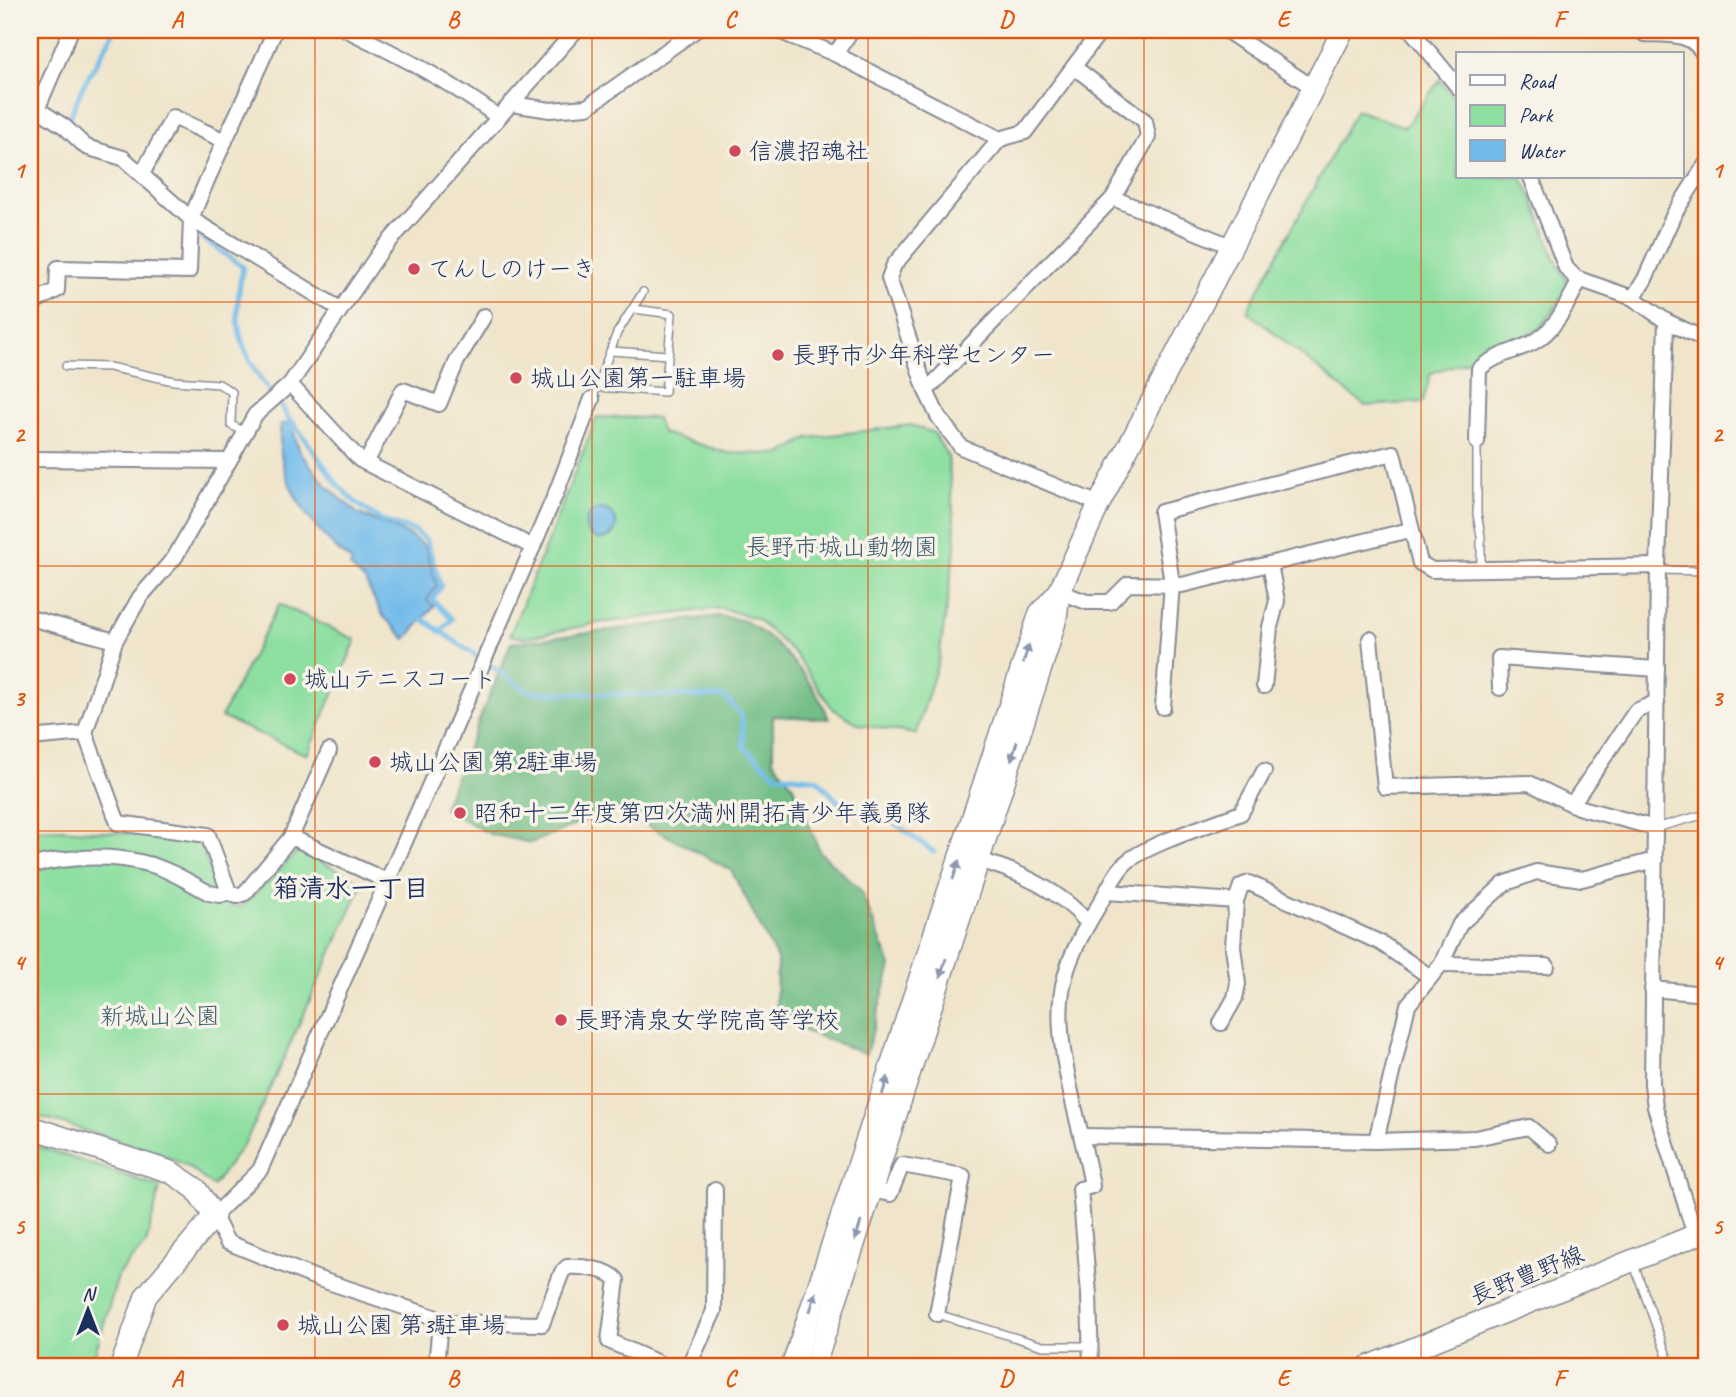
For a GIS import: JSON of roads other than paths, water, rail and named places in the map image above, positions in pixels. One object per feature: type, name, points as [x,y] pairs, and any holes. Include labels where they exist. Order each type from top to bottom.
[{"type":"street","points":[[30,126],[34,107],[71,30]]},
{"type":"street","points":[[30,304],[57,290],[58,268],[189,271],[191,219],[275,30]]},
{"type":"street","points":[[347,30],[410,61],[498,117]]},
{"type":"street","points":[[329,751],[291,837],[245,893],[237,896],[229,892],[208,835],[118,823],[85,733],[115,640],[140,597],[175,557],[214,493],[228,461],[255,415],[290,384],[380,251],[576,30]]},
{"type":"street","points":[[512,104],[550,110],[587,107],[696,30]]},
{"type":"street","points":[[776,30],[835,54],[1000,139]]},
{"type":"street","points":[[835,54],[852,30]]},
{"type":"street","points":[[1099,504],[961,447],[938,416],[926,391],[889,278],[894,265],[1000,139],[1025,132],[1101,30]]},
{"type":"street","points":[[1225,30],[1314,89]]},
{"type":"street","points":[[792,1367],[1040,613],[1059,592],[1099,504],[1343,30]]},
{"type":"street","points":[[1411,30],[1456,85]]},
{"type":"street","points":[[1644,34],[1685,35],[1701,48],[1706,58]]},
{"type":"street","points":[[926,391],[1113,198],[1148,137],[1145,121],[1074,67]]},
{"type":"street","points":[[34,107],[65,127],[86,147],[123,158],[191,219],[340,309]]},
{"type":"street","points":[[142,173],[173,117],[225,141]]},
{"type":"street","points":[[1633,298],[1645,279],[1674,214],[1706,164]]},
{"type":"street","points":[[1531,178],[1566,268],[1580,280],[1633,298],[1666,321],[1706,340]]},
{"type":"street","points":[[1113,198],[1233,247]]},
{"type":"street","points":[[1477,442],[1479,369],[1490,359],[1536,341],[1561,314],[1580,280]]},
{"type":"street","points":[[366,463],[403,390],[439,404],[457,361],[484,316]]},
{"type":"street","points":[[1666,321],[1658,568],[1652,989],[1654,1107],[1701,1233]]},
{"type":"street","points":[[290,384],[346,448],[366,463],[533,547]]},
{"type":"street","points":[[121,1367],[146,1296],[214,1216],[260,1170],[533,547],[594,393]]},
{"type":"street","points":[[1163,707],[1172,583],[1161,512],[1393,453],[1420,563],[1432,569],[1658,568]]},
{"type":"street","points":[[30,459],[228,461]]},
{"type":"street","points":[[1059,592],[1087,602],[1110,602],[1128,584],[1182,585],[1410,530]]},
{"type":"street","points":[[1264,686],[1270,627],[1277,601],[1270,564]]},
{"type":"street","points":[[814,1367],[1048,646],[1056,618],[1059,592]]},
{"type":"street","points":[[30,618],[115,640]]},
{"type":"street","points":[[1370,639],[1385,787],[1529,783],[1572,804],[1655,828]]},
{"type":"street","points":[[1500,688],[1499,658],[1657,669]]},
{"type":"street","points":[[1572,804],[1636,711],[1657,702]]},
{"type":"street","points":[[30,738],[85,733]]},
{"type":"street","points":[[1091,1367],[1089,1294],[1080,1189],[1092,1186],[1084,1136],[1070,1091],[1060,1022],[1064,977],[1088,923],[1127,861],[1186,833],[1241,813],[1264,771]]},
{"type":"street","points":[[291,837],[387,881]]},
{"type":"street","points":[[30,866],[49,861],[87,859],[145,863],[209,892],[220,895],[229,892]]},
{"type":"street","points":[[978,860],[1010,869],[1074,907],[1088,923]]},
{"type":"street","points":[[1376,1141],[1408,1005],[1441,964],[1460,924],[1504,884],[1536,872],[1582,878],[1654,860]]},
{"type":"street","points":[[1221,1023],[1235,998],[1238,984],[1233,947],[1236,901],[1241,886],[1249,883],[1381,943],[1429,976]]},
{"type":"street","points":[[1107,892],[1236,901]]},
{"type":"street","points":[[1441,964],[1548,966]]},
{"type":"street","points":[[1652,989],[1706,993]]},
{"type":"street","points":[[30,1128],[171,1172],[196,1189],[227,1242],[316,1279],[440,1322],[542,1324],[562,1272],[567,1267],[581,1267],[612,1275],[617,1280],[609,1340],[667,1367]]},
{"type":"street","points":[[1084,1136],[1376,1141],[1475,1138],[1529,1128],[1549,1144]]},
{"type":"street","points":[[871,1189],[890,1194],[902,1165],[963,1175],[937,1314]]},
{"type":"street","points":[[688,1367],[714,1311],[715,1190]]},
{"type":"street","name":"長野豊野線","points":[[1368,1367],[1403,1361],[1701,1233]]},
{"type":"street","points":[[436,1367],[440,1322]]},
{"type":"lane","points":[[634,309],[672,314],[665,393],[594,393],[617,333],[643,292]]},
{"type":"lane","points":[[611,351],[668,355]]},
{"type":"lane","points":[[66,366],[109,367],[174,381],[219,384],[232,393],[231,425],[245,432]]},
{"type":"lane","points":[[1477,442],[1481,568]]},
{"type":"lane","points":[[1658,568],[1706,571]]},
{"type":"lane","points":[[1655,828],[1706,814]]},
{"type":"lane","points":[[1632,1261],[1671,1367]]},
{"type":"lane","points":[[937,1314],[1043,1346],[1090,1346]]},
{"type":"water","points":[[281,424],[291,424],[300,452],[325,484],[357,513],[409,535],[425,546],[437,586],[427,600],[434,606],[406,639],[383,616],[365,581],[350,567],[352,562],[323,535],[298,502],[283,464]]},
{"type":"water","points":[[601,509],[612,513],[616,524],[612,535],[601,539],[590,535],[586,524],[590,513]]},
{"type":"waterway","points":[[66,127],[82,88],[115,30]]},
{"type":"waterway","points":[[198,235],[243,267],[238,302],[239,331],[243,345],[257,374],[286,413],[292,430]]},
{"type":"waterway","points":[[292,421],[338,485],[355,502],[382,521],[415,531],[427,541],[441,587],[432,599],[452,619],[440,632]]},
{"type":"waterway","points":[[417,615],[529,692],[725,697],[742,716],[744,747],[775,774],[817,779],[842,806],[885,816],[934,852]]},
{"type":"place","name":"信濃招魂社","points":[[735,151]]},
{"type":"place","name":"てんしのけーき","points":[[414,269]]},
{"type":"place","name":"長野市少年科学センター","points":[[778,355]]},
{"type":"place","name":"城山公園第一駐車場","points":[[516,378]]},
{"type":"place","name":"城山テニスコート","points":[[290,679]]},
{"type":"place","name":"城山公園 第2駐車場","points":[[375,762]]},
{"type":"place","name":"昭和十二年度第四次満州開拓青少年義勇隊","points":[[460,813]]},
{"type":"place","name":"長野清泉女学院高等学校","points":[[561,1020]]},
{"type":"place","name":"城山公園 第3駐車場","points":[[283,1325]]},
{"type":"district","name":"箱清水一丁目","points":[[351,888]]},
{"type":"park label","name":"長野市城山動物園","points":[[842,547]]},
{"type":"park label","name":"新城山公園","points":[[160,1016]]}]
